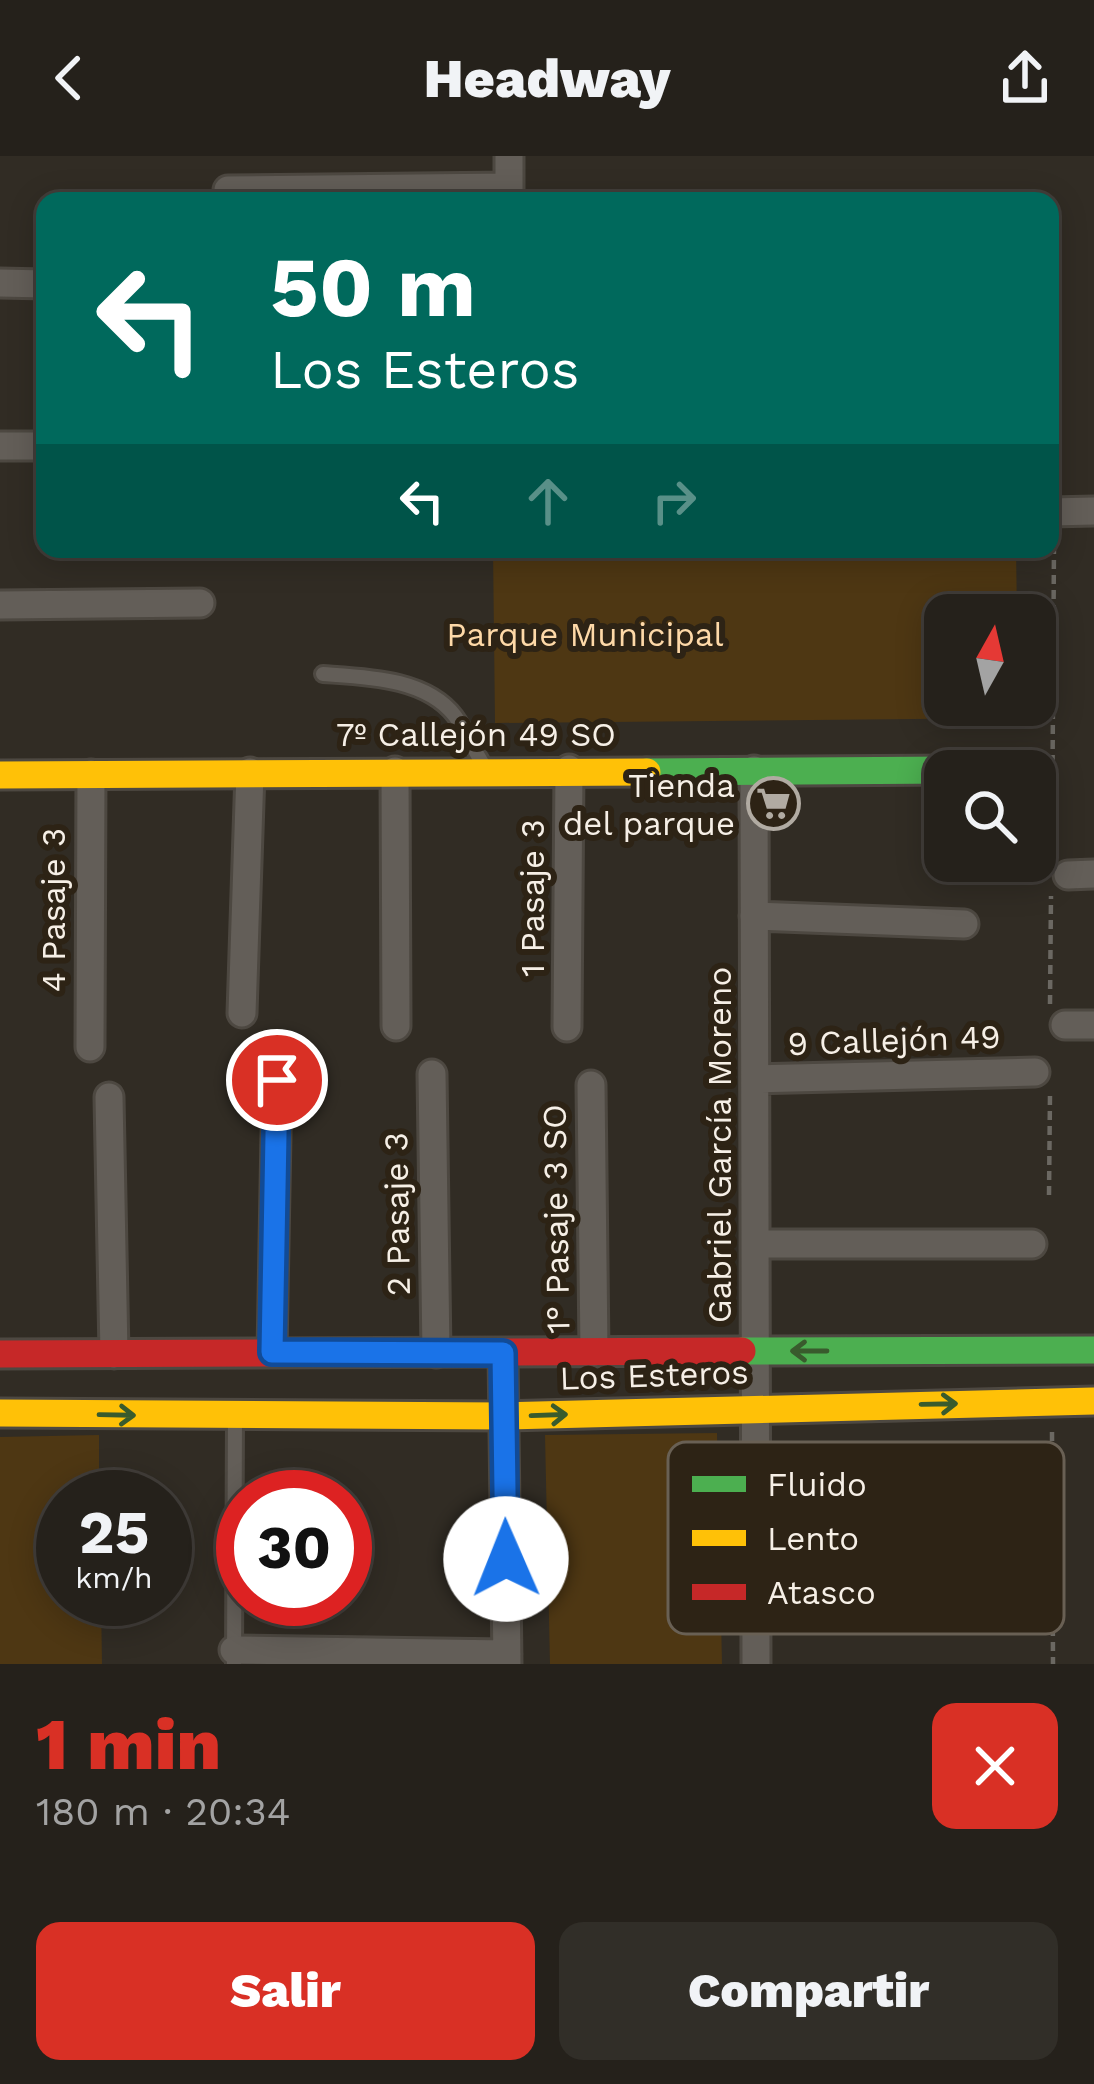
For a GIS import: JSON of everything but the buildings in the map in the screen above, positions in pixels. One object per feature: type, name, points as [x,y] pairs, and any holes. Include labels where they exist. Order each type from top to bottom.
[{"type":"street","points":[[508,156],[509,192]]},
{"type":"street","points":[[228,190],[368,192]]},
{"type":"street","points":[[0,283],[36,284]]},
{"type":"street","points":[[0,446],[36,446]]},
{"type":"street","points":[[1059,512],[1094,512]]},
{"type":"street","points":[[0,604],[200,603]]},
{"type":"street","name":"1 Pasaje 3","points":[[567,1027],[569,769]]},
{"type":"street","name":"Gabriel García Moreno","points":[[754,770],[755,1442]]},
{"type":"street","name":"7º Callejón 49 SO","points":[[0,775],[924,770]]},
{"type":"street","points":[[395,771],[395,1026]]},
{"type":"street","points":[[242,1013],[250,772]]},
{"type":"street","name":"4 Pasaje 3","points":[[90,1047],[91,774]]},
{"type":"street","points":[[754,916],[964,924]]},
{"type":"street","name":"9 Callejón 49","points":[[755,1079],[1035,1072]]},
{"type":"street","name":"2 Pasaje 3","points":[[432,1074],[436,1353]]},
{"type":"street","points":[[272,1352],[277,1080]]},
{"type":"street","name":"1° Pasaje 3 SO","points":[[591,1085],[594,1352]]},
{"type":"street","points":[[109,1096],[114,1354]]},
{"type":"street","points":[[755,1244],[1032,1244]]},
{"type":"street","name":"Los Esteros","points":[[0,1354],[1094,1350]]},
{"type":"street","points":[[234,1657],[507,1659],[503,1353]]},
{"type":"street","name":"Los Esteros","points":[[0,1413],[503,1416],[1094,1401]]},
{"type":"lane","points":[[323,674],[413,688],[437,700],[455,716],[486,770]]},
{"type":"lane","points":[[234,1657],[235,1416]]},
{"type":"path","points":[[1052,1402],[1052,1442]]},
{"type":"path","points":[[1054,1634],[1054,1664]]},
{"type":"green space","name":"Parque Municipal","points":[[493,558],[1016,558],[1017,594],[924,594],[924,719],[495,723]]},
{"type":"green space","points":[[717,1433],[717,1442],[668,1442],[668,1634],[721,1634],[722,1664],[550,1664],[545,1435]]},
{"type":"green space","points":[[99,1435],[99,1470],[36,1470],[36,1626],[101,1626],[102,1664],[0,1664],[0,1437]]},
{"type":"traffic: fast","points":[[647,772],[924,770]]},
{"type":"traffic: fast","points":[[742,1351],[1094,1350]]},
{"type":"traffic: slow","points":[[0,775],[647,772]]},
{"type":"traffic: slow","points":[[0,1413],[503,1416],[1094,1401]]},
{"type":"traffic: jam","points":[[0,1354],[742,1351]]},
{"type":"place","name":"Tienda del parque","points":[[774,804]]},
{"type":"route","points":[[277,1080],[272,1352],[503,1353],[506,1559]]}]
